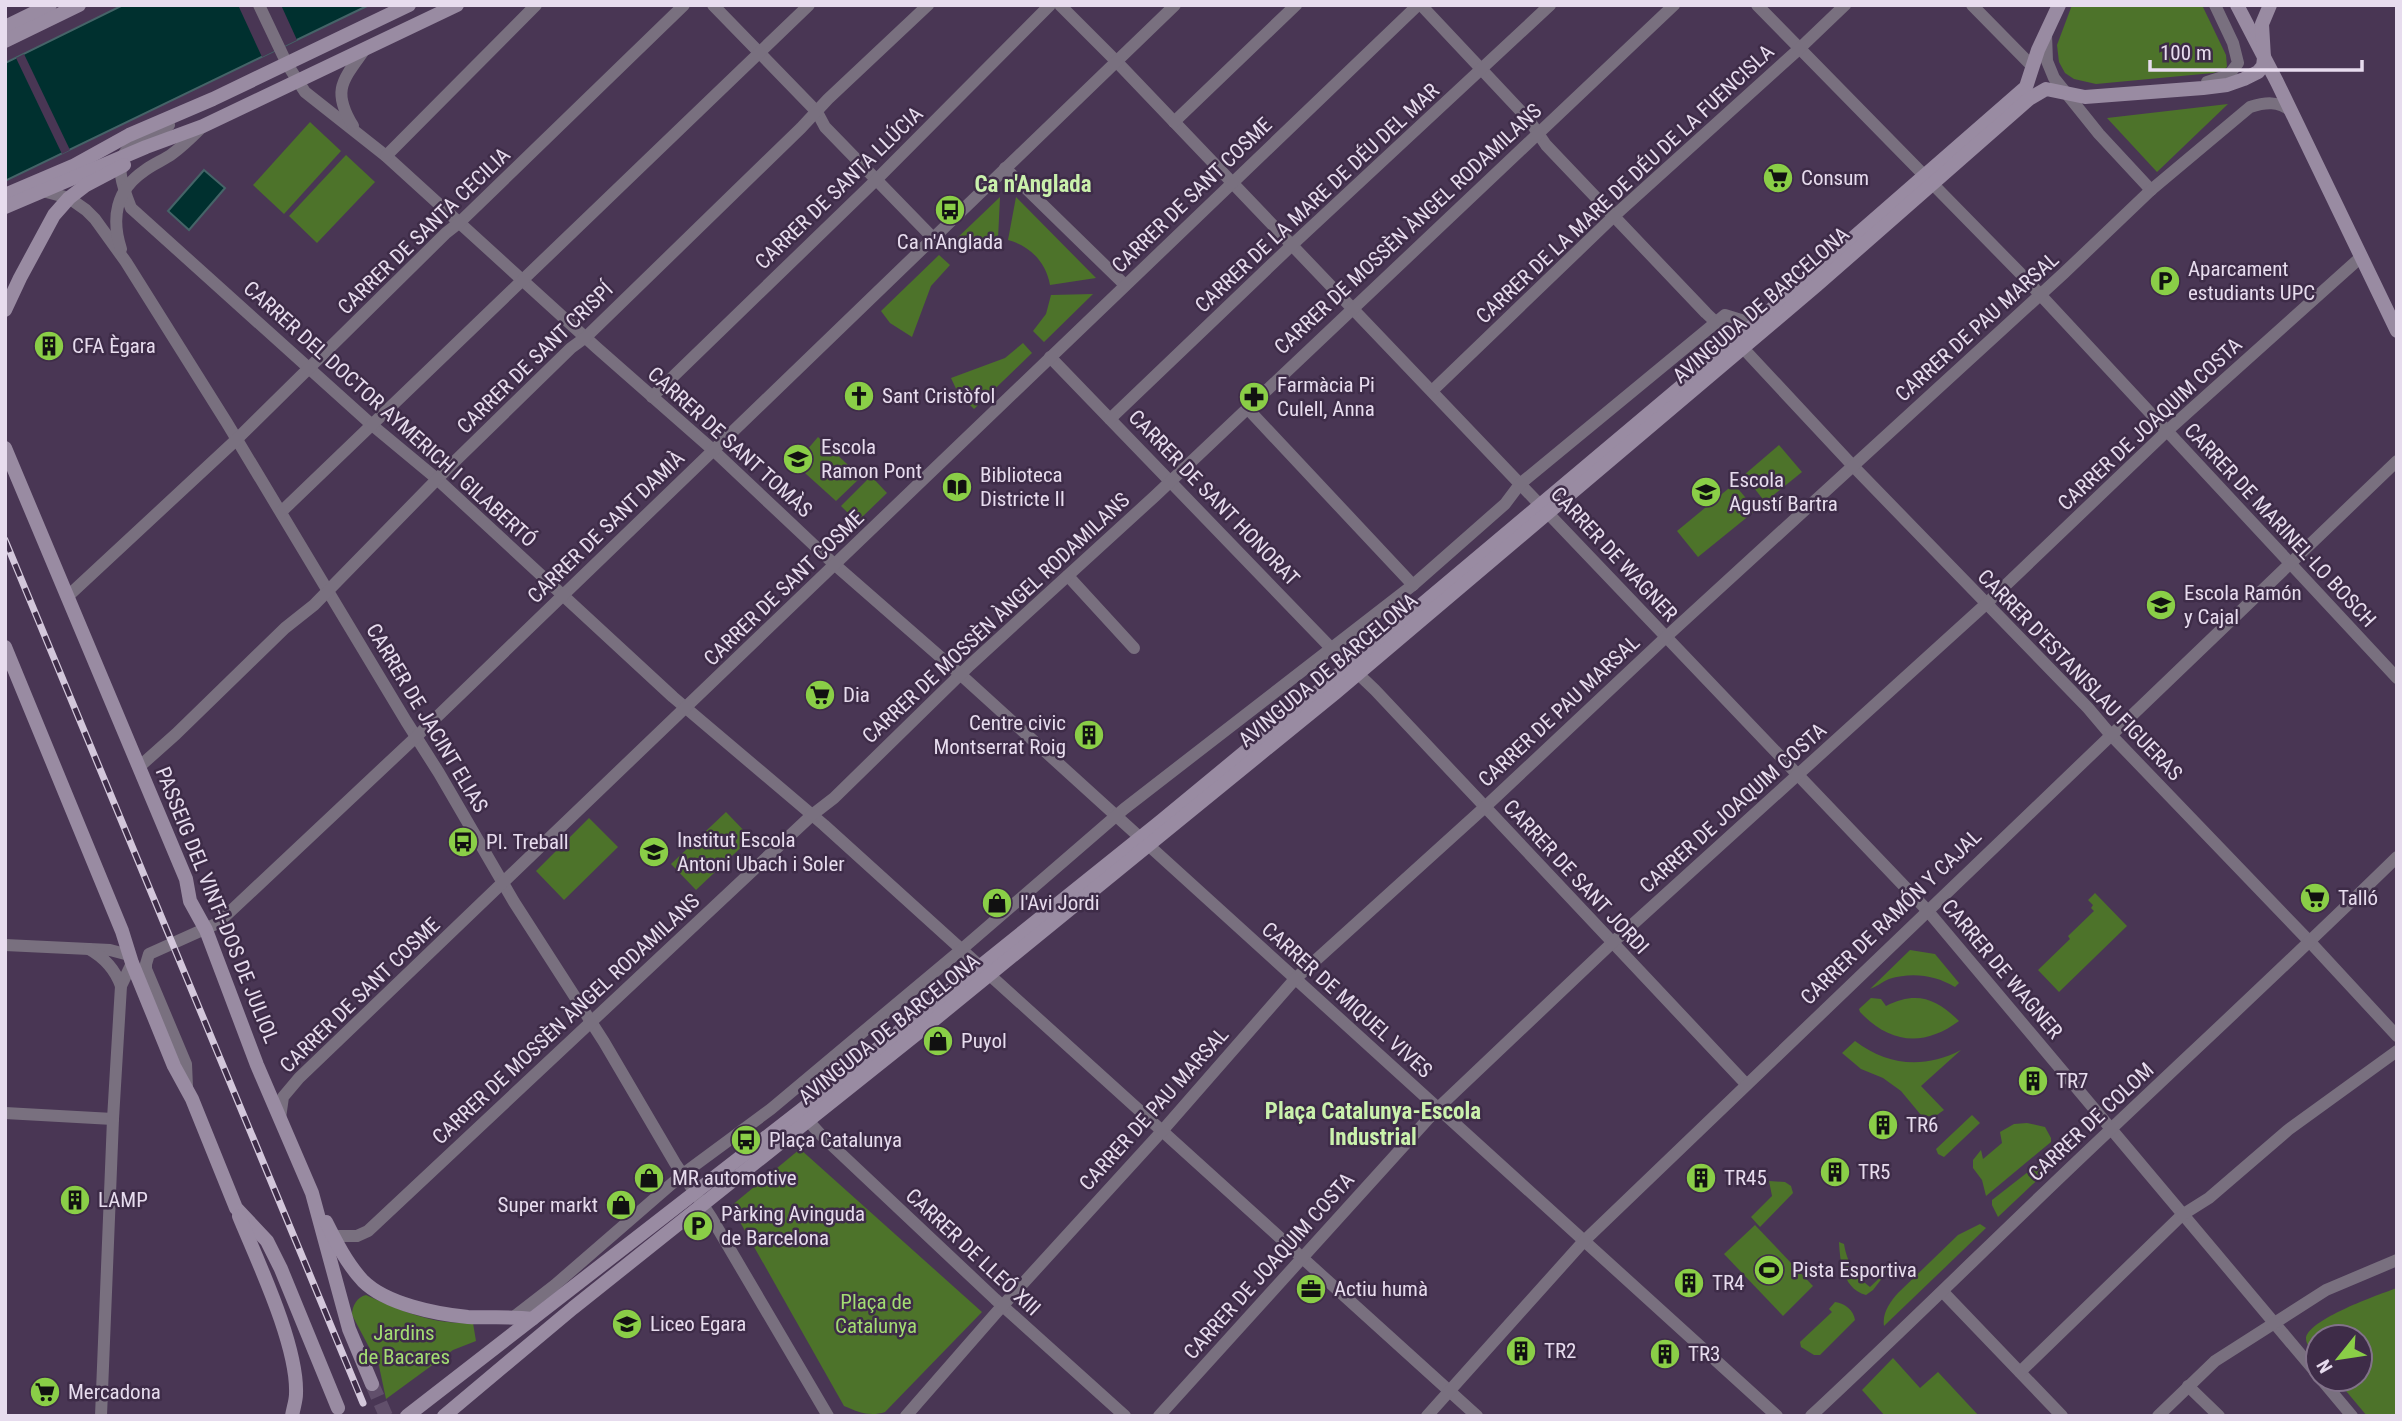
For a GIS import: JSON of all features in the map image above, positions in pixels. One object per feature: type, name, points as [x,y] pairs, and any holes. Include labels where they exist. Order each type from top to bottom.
[{"type":"street","points":[[5,27],[50,5]]},
{"type":"street","points":[[5,41],[79,5]]},
{"type":"street","name":"CARRER DE SANT TOMÀS","points":[[259,5],[297,82],[316,101],[386,156],[460,222],[713,450],[834,565],[961,675],[1143,842]]},
{"type":"street","points":[[124,192],[121,163],[126,148],[134,142],[284,59],[409,5]]},
{"type":"street","points":[[5,207],[41,191],[121,163],[457,5]]},
{"type":"street","points":[[386,156],[536,5]]},
{"type":"street","name":"CARRER DE SANTA CECILIA","points":[[67,597],[236,440],[446,233],[684,5]]},
{"type":"street","points":[[713,5],[817,112],[825,127],[933,238]]},
{"type":"street","points":[[281,512],[809,5]]},
{"type":"street","name":"CARRER DE SANT CRISPÍ","points":[[139,767],[285,628],[328,591],[571,348],[586,337],[828,99],[928,5]]},
{"type":"street","name":"CARRER DE SANTA LLÚCIA","points":[[652,397],[876,180],[1050,5]]},
{"type":"street","name":"CARRER DE WAGNER","points":[[1060,5],[1927,910],[2304,1359]]},
{"type":"street","name":"CARRER DE SANT DAMIÀ","points":[[187,1087],[186,1065],[148,974],[146,964],[149,954],[218,923],[416,737],[1175,5]]},
{"type":"street","points":[[1174,122],[1296,5]]},
{"type":"street","name":"CARRER D'ESTANISLAU FIGUERAS","points":[[1419,5],[1482,70],[1539,133],[1546,145],[2088,708],[2397,1036]]},
{"type":"street","name":"CARRER DE SANT COSME","points":[[280,1118],[284,1097],[299,1078],[1419,5]]},
{"type":"street","name":"CARRER DE LA MARE DE DÉU DEL MAR","points":[[1110,419],[1550,5]]},
{"type":"street","name":"CARRER DE MOSSÈN ÀNGEL RODAMILANS","points":[[333,1236],[357,1236],[368,1231],[812,815],[834,798],[961,675],[1674,5]]},
{"type":"street","name":"CARRER DE MARINEL·LO BOSCH","points":[[1757,5],[2040,295],[2397,678]]},
{"type":"street","name":"CARRER DE LA MARE DE DÉU DE LA FUENCISLA","points":[[1432,391],[1614,216],[1844,5]]},
{"type":"street","points":[[1972,5],[2033,67]]},
{"type":"street","name":"AVINGUDA DE BARCELONA","points":[[407,1416],[532,1319],[699,1198],[804,1116],[1354,670],[1545,510],[1929,179],[2026,86],[2059,5]]},
{"type":"street","points":[[2183,88],[2220,80],[2229,75],[2238,62],[2233,43],[2215,5]]},
{"type":"street","points":[[2238,5],[2397,331]]},
{"type":"street","points":[[2264,58],[2262,24],[2270,5]]},
{"type":"street","points":[[2046,35],[2049,67],[2054,78],[2099,134],[2151,190]]},
{"type":"street","name":"CARRER DE SANT TOMÀS","points":[[357,132],[343,110],[340,96],[350,70],[365,49]]},
{"type":"street","name":"AVINGUDA DE BARCELONA","points":[[1739,344],[1754,324],[2036,94],[2050,88],[2071,96],[2095,97],[2203,88],[2235,82],[2258,72],[2264,58]]},
{"type":"street","points":[[11,192],[73,166],[129,135],[213,99]]},
{"type":"street","name":"CARRER DE PAU MARSAL","points":[[906,1416],[1295,979],[1485,807],[1666,636],[2040,295],[2151,190],[2250,107],[2275,103],[2291,111]]},
{"type":"street","points":[[124,192],[144,170],[174,153],[203,126]]},
{"type":"street","points":[[5,310],[50,221],[69,198],[121,163]]},
{"type":"street","points":[[1005,168],[1125,285]]},
{"type":"street","name":"CARRER DE JACINT ELIAS","points":[[11,192],[41,191],[69,198],[95,219],[126,262],[281,512],[503,883],[699,1198],[828,1416]]},
{"type":"street","name":"CARRER DE JACINT ELIAS","points":[[124,192],[115,222],[116,234],[126,262]]},
{"type":"street","name":"CARRER DEL DOCTOR AYMERICH I GILABERTÓ","points":[[124,192],[131,208],[437,480],[685,707],[812,815],[962,949],[1477,1416]]},
{"type":"street","name":"CARRER DE JOAQUIM COSTA","points":[[1159,1416],[1438,1108],[1612,944],[1986,604],[2167,431],[2361,257]]},
{"type":"street","name":"AVINGUDA DE BARCELONA","points":[[514,1316],[551,1289],[683,1174],[771,1109],[1115,817],[1413,585],[1505,504],[1520,484],[1725,315],[1754,324]]},
{"type":"street","name":"CARRER DE SANT HONORAT","points":[[1050,357],[1354,670]]},
{"type":"street","points":[[1247,408],[1413,585]]},
{"type":"street","name":"PASSEIG DEL VINT-I-DOS DE JULIOL","points":[[5,448],[186,879],[190,901],[206,930],[312,1193],[349,1329],[372,1384]]},
{"type":"street","name":"CARRER DE RAMÓN Y CAJAL","points":[[1427,1416],[1583,1241],[2397,461]]},
{"type":"street","points":[[1068,576],[1134,648]]},
{"type":"street","points":[[6,649],[122,931],[130,959],[174,1066],[187,1087],[258,1262],[286,1339],[293,1368],[296,1395],[292,1416]]},
{"type":"street","name":"CARRER DE SANT JORDI","points":[[1354,670],[1746,1084]]},
{"type":"street","name":"CARRER DE MIQUEL VIVES","points":[[1143,842],[1777,1416]]},
{"type":"street","name":"CARRER DE COLOM","points":[[1811,1416],[2311,942],[2397,857]]},
{"type":"street","points":[[5,945],[110,950],[130,959]]},
{"type":"street","points":[[89,949],[109,964],[121,986]]},
{"type":"street","points":[[101,1416],[121,986],[130,959]]},
{"type":"street","points":[[2020,1372],[2182,1215],[2209,1198],[2288,1130],[2397,1051]]},
{"type":"street","points":[[5,1113],[113,1119]]},
{"type":"street","name":"CARRER DE LLEÓ XIII","points":[[804,1116],[1002,1306],[1125,1416]]},
{"type":"street","points":[[312,1193],[333,1236],[366,1284],[400,1302],[428,1310],[468,1317],[514,1316],[532,1319]]},
{"type":"street","name":"AVINGUDA DE BARCELONA","points":[[444,1416],[699,1198]]},
{"type":"street","points":[[236,1208],[267,1241],[282,1269],[338,1408]]},
{"type":"street","points":[[2158,1416],[2215,1361],[2326,1290],[2397,1260]]},
{"type":"street","points":[[547,1308],[551,1289]]},
{"type":"street","points":[[1943,1292],[2062,1416]]},
{"type":"street","points":[[2188,1386],[2219,1416]]},
{"type":"street","name":"CARRER DE WAGNER","points":[[2333,1393],[2352,1416]]},
{"type":"green space","points":[[2072,5],[2202,5],[2226,55],[2227,67],[2213,73],[2096,84],[2074,79],[2065,73],[2059,62],[2057,45]]},
{"type":"green space","points":[[2228,104],[2157,172],[2107,118]]},
{"type":"green space","points":[[310,122],[341,151],[284,214],[253,185]]},
{"type":"green space","points":[[346,155],[375,182],[317,243],[289,216]]},
{"type":"green space","points":[[1000,197],[998,239],[975,244],[962,251],[953,242]]},
{"type":"green space","points":[[1016,197],[1096,278],[1050,285],[1045,269],[1036,256],[1023,246],[1008,240]]},
{"type":"green space","points":[[939,255],[950,265],[931,286],[912,337],[890,323],[881,311]]},
{"type":"green space","points":[[1093,294],[1044,342],[1033,331],[1046,314],[1051,295]]},
{"type":"green space","points":[[1023,343],[1032,353],[974,409],[958,393],[951,378],[1005,358]]},
{"type":"green space","points":[[818,437],[861,477],[836,501],[795,464]]},
{"type":"green space","points":[[1779,445],[1802,472],[1765,502],[1744,475]]},
{"type":"green space","points":[[871,476],[887,493],[857,522],[841,506]]},
{"type":"green space","points":[[1734,484],[1756,510],[1698,557],[1677,531]]},
{"type":"green space","points":[[726,812],[751,838],[696,890],[671,864]]},
{"type":"green space","points":[[589,818],[618,847],[564,900],[536,871]]},
{"type":"green space","points":[[2095,893],[2127,926],[2059,992],[2038,970],[2094,911],[2088,900]]},
{"type":"green space","points":[[1910,950],[1935,954],[1959,983],[1955,987],[1931,977],[1915,975],[1889,979],[1870,989]]},
{"type":"green space","points":[[1871,998],[1881,999],[1886,1006],[1907,999],[1925,999],[1942,1007],[1959,1021],[1933,1035],[1920,1038],[1895,1036],[1871,1023],[1860,1012],[1859,1009]]},
{"type":"green space","points":[[1855,1041],[1880,1056],[1906,1062],[1933,1060],[1961,1050],[1921,1086],[1944,1110],[1934,1117],[1921,1115],[1901,1091],[1883,1078],[1861,1069],[1842,1053]]},
{"type":"green space","points":[[1972,1115],[1980,1123],[1944,1157],[1938,1154],[1936,1149]]},
{"type":"green space","points":[[2027,1123],[2045,1127],[2051,1142],[1986,1196],[1982,1180],[1973,1168],[1973,1160],[1981,1150],[1983,1159],[2002,1143],[2000,1132],[2014,1124]]},
{"type":"green space","name":"Plaça de Catalunya","points":[[800,1149],[982,1312],[885,1412],[869,1414],[844,1406],[731,1206]]},
{"type":"green space","points":[[2056,1150],[2066,1153],[1998,1217],[1992,1200]]},
{"type":"green space","points":[[1769,1181],[1785,1182],[1791,1186],[1793,1193],[1760,1227],[1751,1217],[1772,1196]]},
{"type":"green space","points":[[1980,1224],[1986,1228],[1884,1326],[1885,1312],[1898,1293],[1958,1235]]},
{"type":"green space","name":"Pista Esportiva","points":[[1755,1225],[1813,1286],[1783,1316],[1724,1254]]},
{"type":"green space","points":[[1839,1242],[1844,1244],[1847,1257],[1856,1273],[1870,1287],[1890,1268],[1866,1295],[1852,1287],[1844,1274]]},
{"type":"green space","points":[[2397,1288],[2397,1416],[2367,1416],[2348,1393],[2374,1393],[2374,1323],[2320,1323]]},
{"type":"green space","name":"Jardins de Bacares","points":[[366,1295],[431,1319],[473,1323],[476,1341],[453,1350],[386,1399],[379,1366],[352,1315],[356,1302]]},
{"type":"green space","points":[[1835,1302],[1848,1308],[1855,1320],[1820,1355],[1814,1355],[1801,1347],[1800,1342],[1832,1312],[1829,1309]]},
{"type":"green space","points":[[1893,1358],[1920,1388],[1938,1372],[1979,1416],[1885,1416],[1862,1390]]},
{"type":"shaded area","points":[[123,5],[369,5],[5,181],[5,63]]},
{"type":"shaded area","points":[[204,170],[225,188],[189,230],[168,211]]},
{"type":"pier","points":[[238,5],[281,5],[297,40],[262,57]]},
{"type":"pier","points":[[24,54],[70,150],[62,154],[16,58]]},
{"type":"tunnel","points":[[372,1384],[386,1416]]},
{"type":"railway","points":[[5,540],[363,1403]]},
{"type":"place","name":"Consum","points":[[1778,178]]},
{"type":"place","name":"Ca n'Anglada","points":[[950,210]]},
{"type":"place","name":"Aparcament estudiants UPC","points":[[2165,281]]},
{"type":"place","name":"CFA Ègara","points":[[49,346]]},
{"type":"place","name":"Sant Cristòfol","points":[[859,396]]},
{"type":"place","name":"Farmàcia Pi Culell, Anna","points":[[1254,397]]},
{"type":"place","name":"Escola Ramon Pont","points":[[798,459]]},
{"type":"place","name":"Biblioteca Districte II","points":[[957,487]]},
{"type":"place","name":"Escola Agustí Bartra","points":[[1706,492]]},
{"type":"place","name":"Escola Ramón y Cajal","points":[[2161,605]]},
{"type":"place","name":"Dia","points":[[820,695]]},
{"type":"place","name":"Centre civic Montserrat Roig","points":[[1089,735]]},
{"type":"place","name":"Pl. Treball","points":[[463,842]]},
{"type":"place","name":"Institut Escola Antoni Ubach i Soler","points":[[654,852]]},
{"type":"place","name":"Talló","points":[[2315,898]]},
{"type":"place","name":"l'Avi Jordi","points":[[997,903]]},
{"type":"place","name":"Puyol","points":[[938,1041]]},
{"type":"place","name":"TR7","points":[[2033,1081]]},
{"type":"place","name":"TR6","points":[[1883,1125]]},
{"type":"place","name":"Plaça Catalunya","points":[[746,1140]]},
{"type":"place","name":"TR5","points":[[1835,1172]]},
{"type":"place","name":"MR automotive","points":[[649,1178]]},
{"type":"place","name":"TR45","points":[[1701,1178]]},
{"type":"place","name":"LAMP","points":[[75,1200]]},
{"type":"place","name":"Super markt","points":[[621,1205]]},
{"type":"place","name":"Pàrking Avinguda de Barcelona","points":[[698,1226]]},
{"type":"place","name":"Pista Esportiva","points":[[1769,1270]]},
{"type":"place","name":"TR4","points":[[1689,1283]]},
{"type":"place","name":"Actiu humà","points":[[1311,1289]]},
{"type":"place","name":"Liceo Egara","points":[[627,1324]]},
{"type":"place","name":"TR2","points":[[1521,1351]]},
{"type":"place","name":"TR3","points":[[1665,1354]]},
{"type":"place","name":"Mercadona","points":[[45,1392]]},
{"type":"district","name":"Ca n'Anglada","points":[[1033,184]]},
{"type":"district","name":"Plaça Catalunya-Escola Industrial","points":[[1373,1124]]}]
